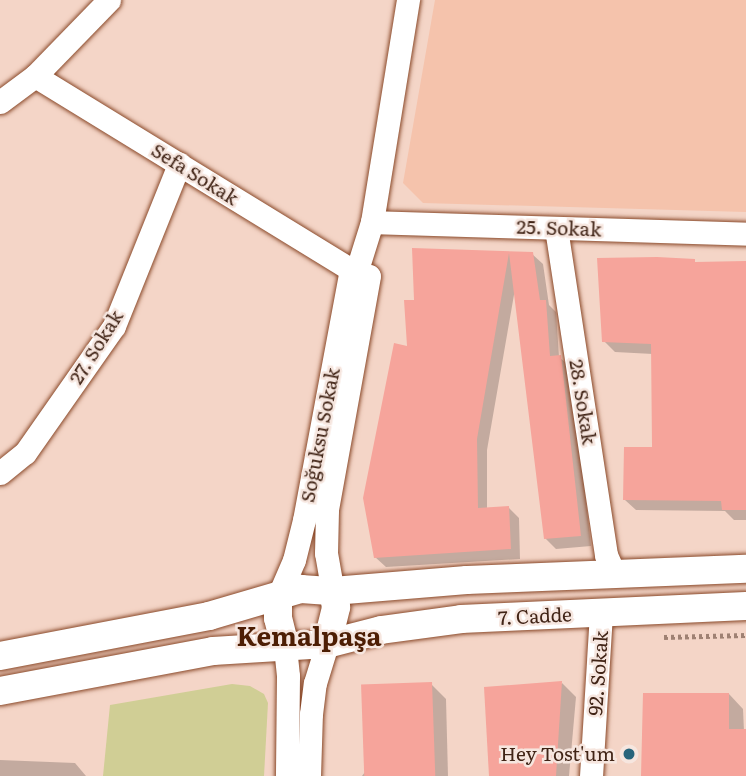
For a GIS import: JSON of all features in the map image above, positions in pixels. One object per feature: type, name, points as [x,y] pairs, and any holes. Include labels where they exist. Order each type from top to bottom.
[{"type":"main road","name":"7. Cadde","points":[[333,591],[467,580],[746,569]]},
{"type":"main road","points":[[0,656],[209,616],[301,589],[333,591],[336,607],[327,644],[213,651],[0,691]]},
{"type":"main road","points":[[278,597],[278,618],[285,647]]},
{"type":"main road","name":"7. Cadde","points":[[327,644],[381,630],[461,620],[746,606]]},
{"type":"street","points":[[0,102],[35,76],[109,0]]},
{"type":"street","name":"Soğuksu Sokak","points":[[356,273],[372,222],[408,0]]},
{"type":"street","name":"Sefa Sokak","points":[[35,76],[356,273]]},
{"type":"street","name":"27. Sokak","points":[[0,473],[25,453],[114,326],[179,164]]},
{"type":"street","name":"25. Sokak","points":[[372,222],[746,234]]},
{"type":"street","name":"28. Sokak","points":[[556,228],[606,555],[615,575]]},
{"type":"street","name":"Soğuksu Sokak","points":[[278,597],[294,560],[304,520],[350,275],[356,273],[369,276],[327,510],[326,553],[333,591]]},
{"type":"street","name":"92. Sokak","points":[[591,776],[601,613]]},
{"type":"street","points":[[309,776],[315,683],[327,644]]},
{"type":"street","points":[[285,647],[288,676],[287,776]]},
{"type":"shaded area","points":[[435,0],[746,0],[746,212],[423,203],[403,183]]},
{"type":"shaded area","points":[[232,684],[250,686],[264,694],[268,703],[264,776],[103,776],[110,705]]},
{"type":"building","points":[[412,248],[533,252],[540,300],[546,300],[550,356],[561,355],[581,536],[544,539],[509,253],[477,439],[478,508],[509,506],[511,549],[374,558],[363,498],[394,343],[407,346],[404,300],[414,300]]},
{"type":"building","points":[[597,258],[695,259],[695,262],[746,261],[746,510],[722,510],[721,501],[623,500],[624,447],[652,447],[651,344],[602,342]]},
{"type":"building","points":[[562,681],[556,776],[489,776],[484,687]]},
{"type":"building","points":[[432,682],[435,776],[364,776],[361,684]]},
{"type":"building","points":[[643,693],[729,693],[729,729],[746,729],[746,776],[641,776]]},
{"type":"place","name":"Hey Tost'um","points":[[629,754]]},
{"type":"district","name":"Kemalpaşa","points":[[309,635]]}]
